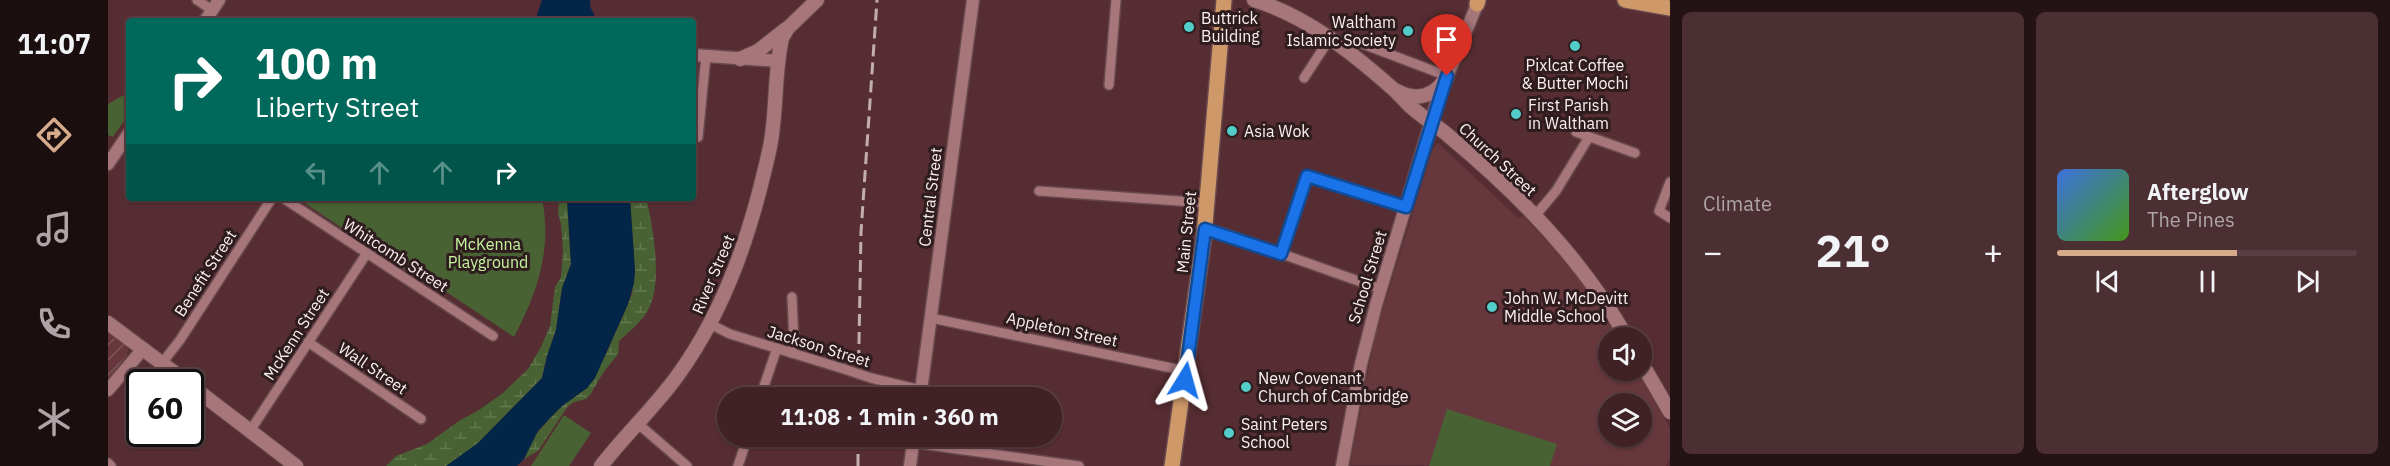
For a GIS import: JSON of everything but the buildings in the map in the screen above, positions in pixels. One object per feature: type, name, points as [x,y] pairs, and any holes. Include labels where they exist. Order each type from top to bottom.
[{"type":"main road","points":[[740,59],[758,51],[790,26],[817,0]]},
{"type":"main road","name":"Main Street","points":[[1172,466],[1205,229],[1224,0]]},
{"type":"main road","name":"Church Street","points":[[1254,0],[1290,14],[1330,38],[1393,88],[1431,123],[1451,137],[1535,216],[1590,279],[1621,327]]},
{"type":"main road","points":[[1625,0],[1670,8]]},
{"type":"main road","name":"River Street","points":[[601,466],[676,377],[710,324],[740,259],[755,210],[773,128],[782,38],[790,26]]},
{"type":"main road","points":[[1393,88],[1410,96],[1426,96],[1437,89],[1447,76]]},
{"type":"main road","points":[[108,324],[170,369]]},
{"type":"main road","points":[[1652,381],[1670,412]]},
{"type":"main road","points":[[204,396],[296,466]]},
{"type":"street","points":[[197,0],[215,5],[206,18]]},
{"type":"street","name":"Central Street","points":[[921,387],[973,0]]},
{"type":"street","points":[[1109,86],[1116,0]]},
{"type":"street","name":"School Street","points":[[1342,466],[1361,363],[1381,289],[1431,123],[1447,76],[1478,1]]},
{"type":"street","points":[[1304,78],[1330,38]]},
{"type":"street","points":[[1345,50],[1355,41],[1447,76]]},
{"type":"street","points":[[698,137],[699,56],[779,62]]},
{"type":"street","points":[[1576,132],[1635,153]]},
{"type":"street","points":[[108,164],[126,137]]},
{"type":"street","points":[[1535,216],[1556,191],[1589,137]]},
{"type":"street","points":[[1281,254],[1307,176],[1406,207]]},
{"type":"street","points":[[1670,182],[1659,211],[1670,218]]},
{"type":"street","points":[[1039,191],[1207,203]]},
{"type":"street","name":"Benefit Street","points":[[162,363],[270,201]]},
{"type":"street","name":"Whitcomb Street","points":[[288,201],[494,336]]},
{"type":"street","points":[[1205,229],[1381,289]]},
{"type":"street","name":"McKenn Street","points":[[250,431],[367,253]]},
{"type":"street","points":[[791,353],[794,309],[792,297]]},
{"type":"street","name":"Appleton Street","points":[[931,318],[1186,371]]},
{"type":"street","name":"Jackson Street","points":[[710,324],[729,334],[899,387]]},
{"type":"street","name":"Wall Street","points":[[308,342],[421,419]]},
{"type":"street","points":[[764,387],[777,348]]},
{"type":"street","points":[[108,390],[142,349]]},
{"type":"street","points":[[636,422],[687,466]]},
{"type":"street","points":[[738,466],[744,447]]},
{"type":"street","points":[[910,466],[913,447]]},
{"type":"street","points":[[958,447],[1079,466]]},
{"type":"street","points":[[108,463],[111,466]]},
{"type":"shaded area","name":"John W. McDevitt Middle School","points":[[1438,143],[1518,218],[1523,216],[1592,293],[1612,327],[1598,327],[1598,381],[1643,381],[1650,393],[1598,393],[1598,447],[1652,447],[1652,397],[1670,428],[1670,458],[1666,466],[1350,465],[1376,331],[1433,148]]},
{"type":"shaded area","points":[[108,332],[128,348],[127,355],[108,379]]},
{"type":"green space","points":[[126,94],[126,118],[113,137],[108,135],[108,104]]},
{"type":"green space","name":"McKenna Playground","points":[[302,201],[542,201],[545,235],[541,270],[530,303],[514,337],[416,272],[413,275]]},
{"type":"green space","points":[[559,201],[567,201],[571,264],[562,288],[556,330],[542,378],[478,443],[450,464],[446,466],[386,466],[396,456],[427,444],[479,410],[503,393],[528,369],[550,326],[555,287],[561,277],[563,251],[558,213]]},
{"type":"green space","points":[[630,201],[647,201],[656,268],[654,295],[650,306],[640,321],[619,341],[618,354],[590,395],[568,406],[538,451],[524,459],[533,438],[550,418],[587,388],[606,354],[628,304],[632,294],[635,271]]},
{"type":"green space","points":[[1447,409],[1557,444],[1550,466],[1429,466]]},
{"type":"green space","points":[[564,415],[591,433],[569,466],[531,466]]},
{"type":"water","points":[[542,0],[590,0],[596,18],[536,18]]},
{"type":"water","points":[[567,201],[630,201],[634,283],[628,304],[595,378],[587,388],[562,406],[538,431],[524,459],[517,466],[446,466],[478,443],[542,378],[556,330],[562,288],[571,264]]},
{"type":"railway","points":[[858,387],[861,232],[877,0]]},
{"type":"railway","points":[[858,447],[858,466]]},
{"type":"place","name":"Buttrick Building","points":[[1189,27]]},
{"type":"place","name":"Waltham Islamic Society","points":[[1408,31]]},
{"type":"place","name":"Pixlcat Coffee & Butter Mochi","points":[[1575,46]]},
{"type":"place","name":"First Parish in Waltham","points":[[1516,114]]},
{"type":"place","name":"Asia Wok","points":[[1232,131]]},
{"type":"place","name":"John W. McDevitt Middle School","points":[[1492,307]]},
{"type":"place","name":"New Covenant Church of Cambridge","points":[[1246,387]]},
{"type":"place","name":"Saint Peters School","points":[[1229,433]]},
{"type":"route","points":[[1185,380],[1205,229],[1220,232],[1281,254],[1307,176],[1406,207],[1438,98],[1447,76]]}]
